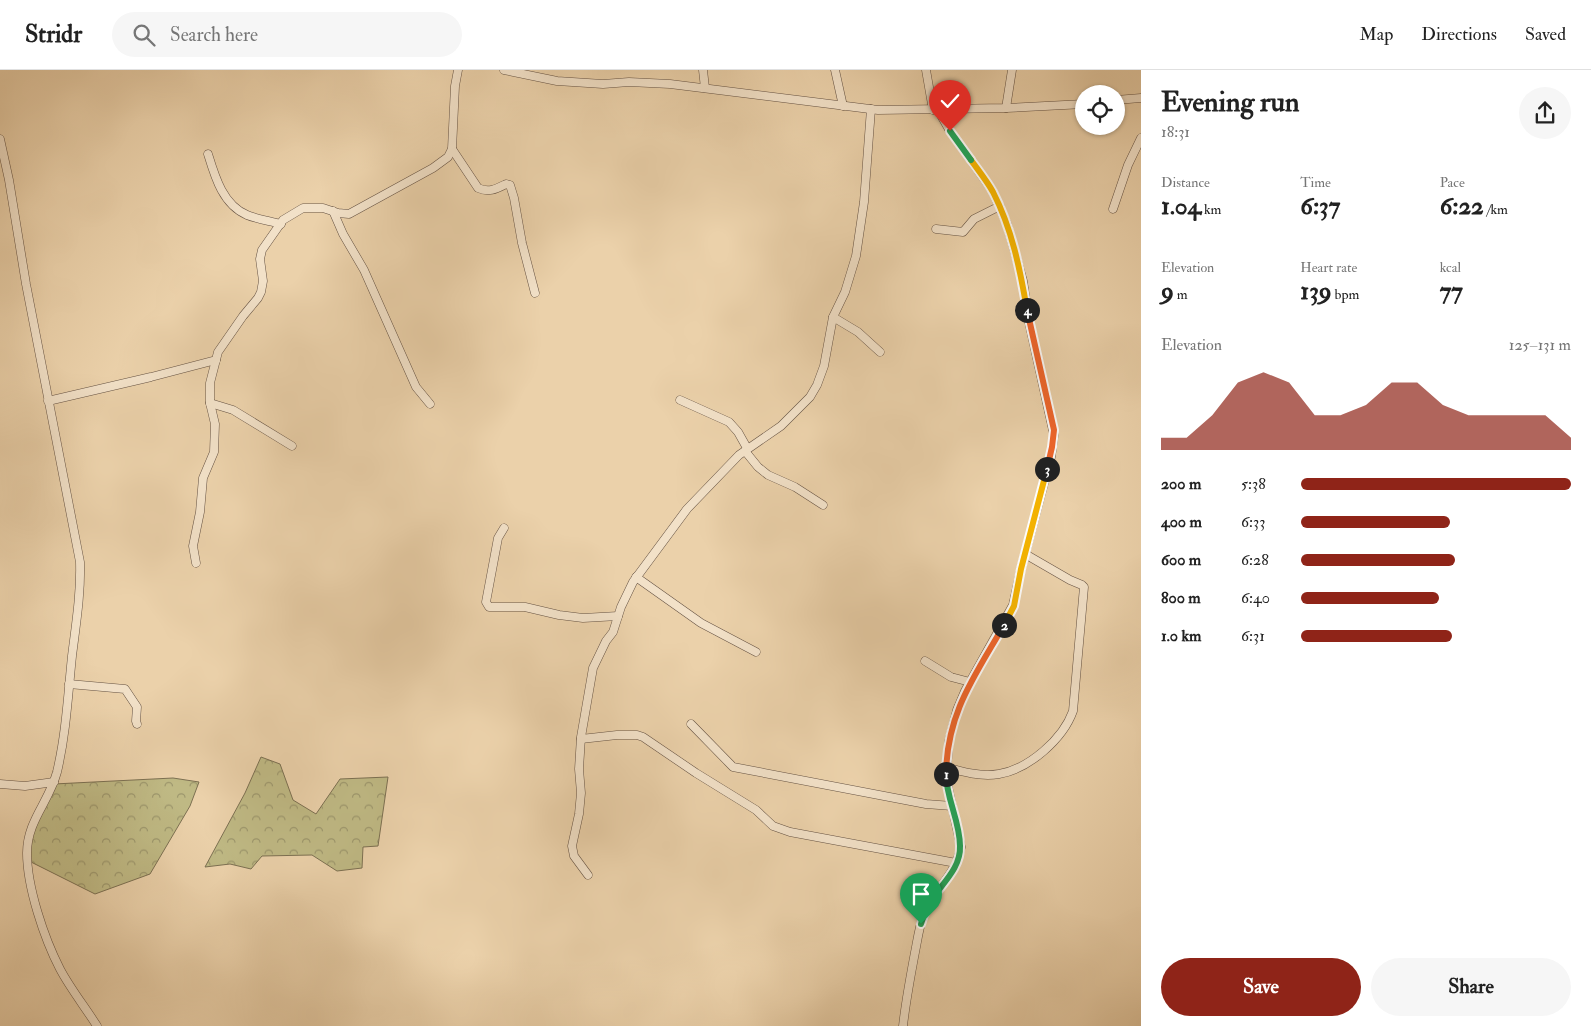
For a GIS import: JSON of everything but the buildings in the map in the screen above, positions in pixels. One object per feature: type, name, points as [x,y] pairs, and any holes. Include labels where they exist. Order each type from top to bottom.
[{"type":"street","points":[[196,562],[193,546],[200,512],[202,478],[214,452],[215,424],[210,403],[210,383],[221,348],[258,298],[263,281],[260,255],[262,250],[281,224],[290,215],[303,208],[323,208],[349,214],[433,168],[448,157],[452,149],[455,86],[458,70]]},
{"type":"street","points":[[504,70],[557,81],[603,84],[648,83],[705,88],[871,109],[936,110],[1075,104]]},
{"type":"street","points":[[703,70],[705,88]]},
{"type":"street","points":[[835,70],[843,106]]},
{"type":"street","points":[[903,1026],[910,976],[921,924],[929,904],[948,879],[956,863],[960,847],[947,785],[946,767],[951,731],[970,682],[1014,606],[1024,554],[1051,457],[1054,430],[1029,322],[1022,281],[1007,224],[992,190],[936,110],[926,70]]},
{"type":"street","points":[[1006,108],[1012,70]]},
{"type":"street","points":[[1125,99],[1141,98]]},
{"type":"street","points":[[588,875],[574,856],[572,846],[580,802],[579,769],[582,739],[596,659],[612,632],[636,577],[687,509],[722,471],[746,450],[781,426],[814,392],[822,372],[833,317],[845,292],[856,256],[864,202],[871,109]]},
{"type":"street","points":[[1113,209],[1128,165],[1141,138]]},
{"type":"street","points":[[0,139],[48,401],[80,562],[80,591],[61,750],[54,782],[46,801],[29,831],[27,854],[29,874],[41,922],[51,950],[61,971],[97,1026]]},
{"type":"street","points":[[452,149],[478,188],[492,190],[506,184],[510,185],[535,293]]},
{"type":"street","points":[[208,154],[219,186],[237,210],[248,216],[281,224]]},
{"type":"street","points":[[936,229],[962,232],[974,219],[1000,206]]},
{"type":"street","points":[[333,211],[343,234],[364,270],[416,387],[430,404]]},
{"type":"street","points":[[833,317],[858,332],[880,352]]},
{"type":"street","points":[[48,401],[216,360]]},
{"type":"street","points":[[680,400],[729,422],[738,432],[746,450],[758,467],[768,475],[794,487],[823,505]]},
{"type":"street","points":[[210,403],[234,410],[292,446]]},
{"type":"street","points":[[504,528],[498,538],[486,602],[489,607],[525,607],[559,615],[584,618],[618,616]]},
{"type":"street","points":[[946,767],[977,774],[1000,774],[1026,764],[1046,750],[1071,717],[1084,587],[1024,554]]},
{"type":"street","points":[[636,577],[701,623],[756,652]]},
{"type":"street","points":[[925,661],[951,677],[970,682]]},
{"type":"street","points":[[69,684],[125,689],[137,707],[137,724]]},
{"type":"street","points":[[691,724],[733,767],[926,804],[952,806]]},
{"type":"street","points":[[582,739],[617,735],[637,735],[643,737],[756,810],[773,826],[790,832],[956,863]]},
{"type":"street","points":[[0,784],[25,786],[54,782]]},
{"type":"green space","points":[[261,757],[280,764],[293,800],[316,814],[340,779],[388,777],[378,846],[363,847],[362,868],[337,871],[312,855],[262,856],[251,869],[230,864],[205,867],[245,793]]},
{"type":"green space","points":[[173,778],[199,782],[190,806],[150,874],[95,894],[27,860],[33,832],[54,784]]},
{"type":"route","points":[[921,924],[929,904],[952,873],[959,856],[960,838],[946,778],[947,754],[951,731],[965,691],[1014,606],[1021,569],[1051,457],[1054,435],[1022,281],[1007,224],[992,190],[950,131]]}]
